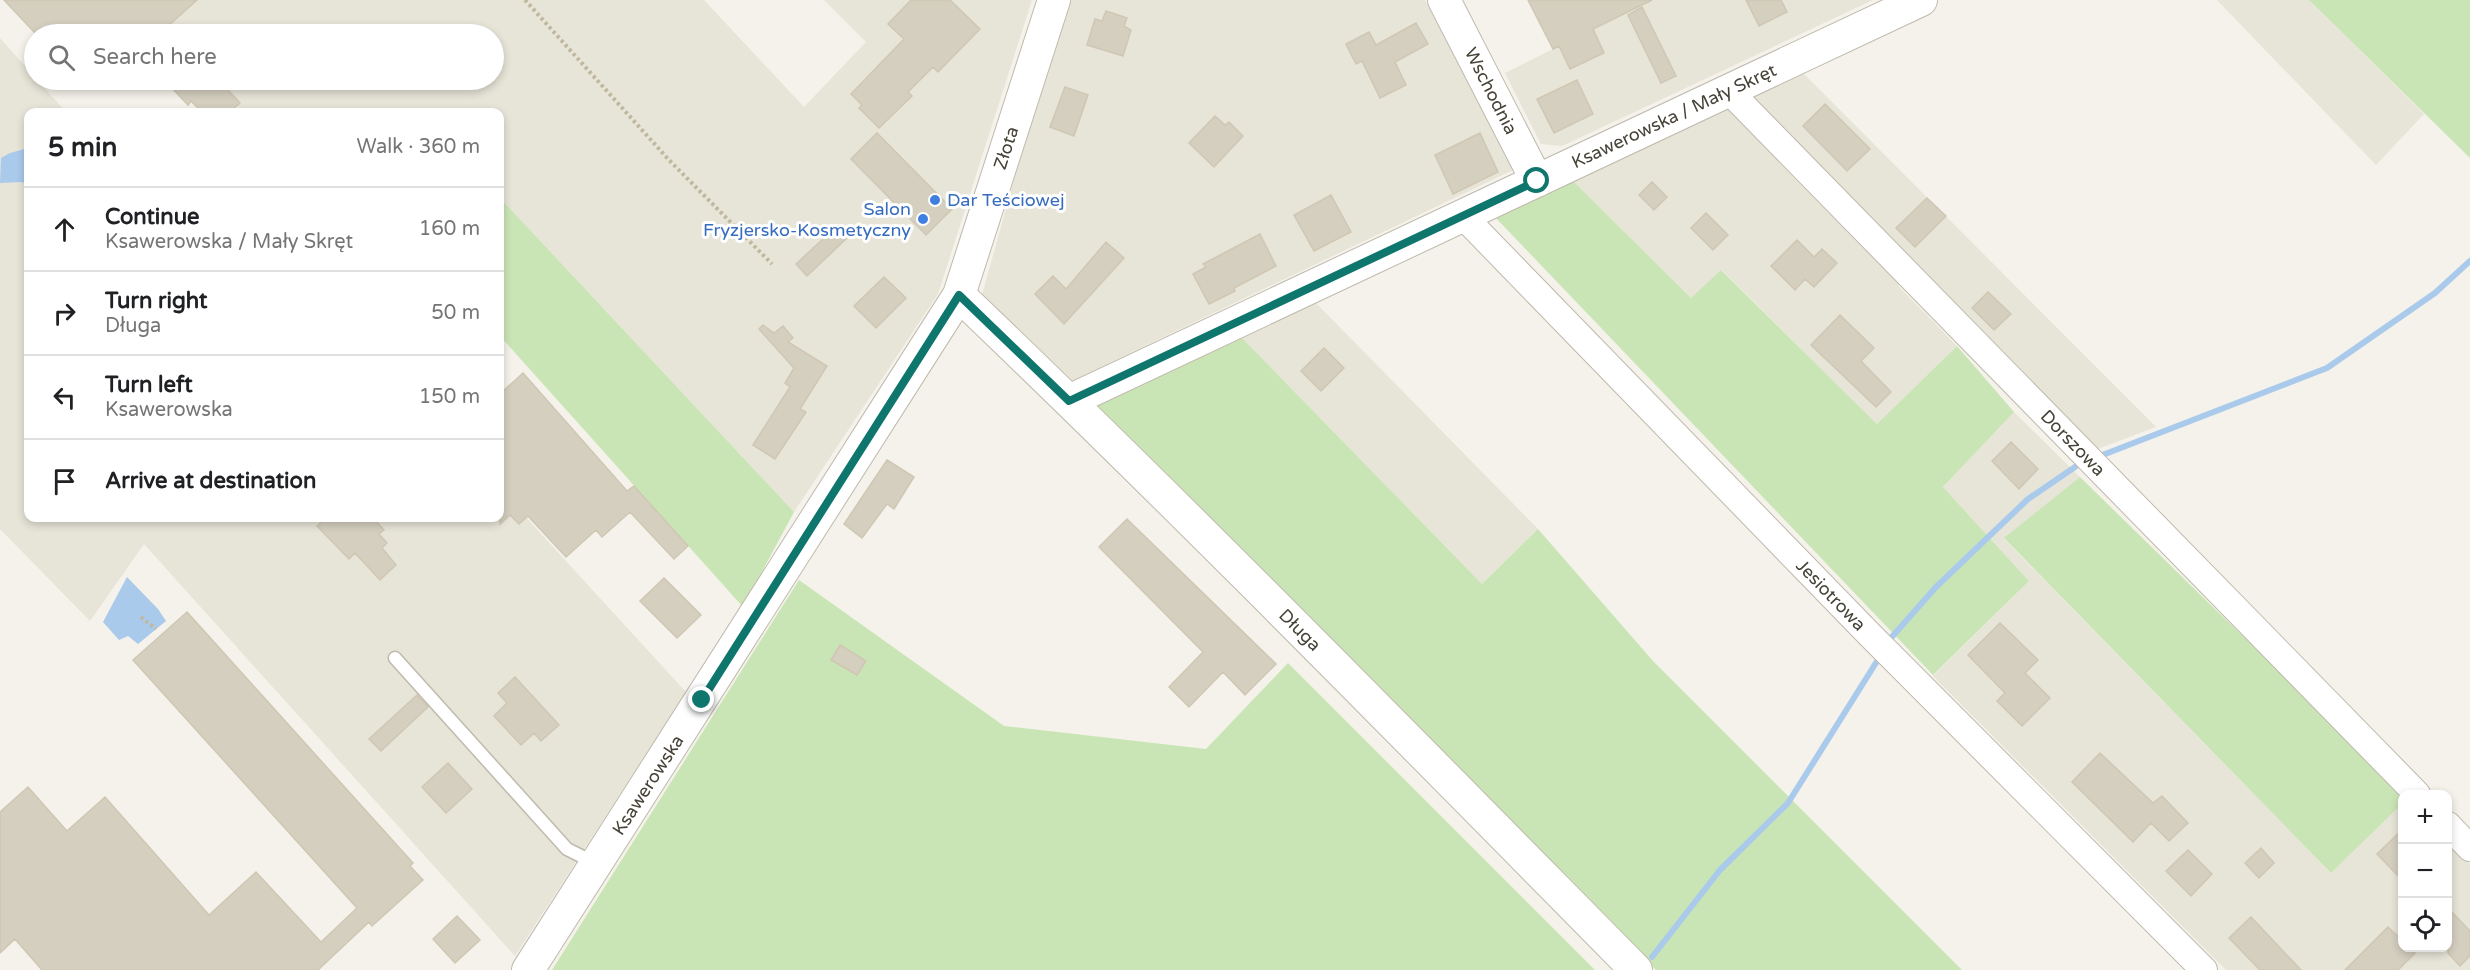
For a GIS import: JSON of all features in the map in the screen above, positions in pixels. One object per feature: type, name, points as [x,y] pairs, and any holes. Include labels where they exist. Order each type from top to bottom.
[{"type":"street","name":"Złota","points":[[959,295],[1054,0]]},
{"type":"street","name":"Wschodnia","points":[[1444,0],[1537,181]]},
{"type":"street","name":"Ksawerowska / Mały Skręt","points":[[1069,401],[1921,0]]},
{"type":"street","name":"Dorszowa","points":[[1728,90],[2412,790]]},
{"type":"street","name":"Jesiotrowa","points":[[1463,216],[1870,635],[2204,970]]},
{"type":"street","name":"Długa","points":[[959,295],[1378,708],[1636,970]]},
{"type":"street","name":"Ksawerowska","points":[[528,970],[959,295]]},
{"type":"street","points":[[2452,829],[2470,848]]},
{"type":"lane","points":[[395,658],[567,849],[597,864]]},
{"type":"path","points":[[525,0],[669,160],[772,264]]},
{"type":"path","points":[[141,617],[156,629]]},
{"type":"shaded area","points":[[141,0],[704,0],[804,107],[866,42],[824,0],[1032,0],[938,294],[794,512],[504,202],[504,108],[239,108],[222,90],[504,90],[504,24],[163,24]]},
{"type":"shaded area","points":[[1069,0],[1425,0],[1513,170],[1069,382],[982,295],[1022,151]]},
{"type":"shaded area","points":[[1651,0],[1873,0],[1562,146],[1541,144],[1505,73]]},
{"type":"shaded area","points":[[2217,0],[2309,0],[2424,114],[2376,165]]},
{"type":"shaded area","points":[[0,38],[24,65],[24,90],[46,90],[62,108],[24,108],[24,522],[504,522],[504,493],[686,692],[515,956],[144,544],[90,621],[0,529]]},
{"type":"shaded area","points":[[1802,72],[2156,427],[2092,451],[1915,268],[1898,286],[1957,346],[1877,424],[1722,270],[1691,298],[1573,181]]},
{"type":"shaded area","points":[[1313,300],[1538,529],[1482,584],[1239,335]]},
{"type":"shaded area","points":[[2014,412],[2080,477],[2004,539],[2331,873],[2398,808],[2398,952],[2452,952],[2452,844],[2470,864],[2470,970],[2226,970],[1933,676],[2029,581],[1943,487]]},
{"type":"green space","points":[[2309,0],[2470,0],[2470,158]]},
{"type":"green space","points":[[1573,181],[1691,298],[1721,270],[1877,424],[1957,346],[2014,412],[1943,487],[2029,581],[1933,675],[1494,216]]},
{"type":"green space","points":[[504,202],[794,512],[743,607],[504,340]]},
{"type":"green space","points":[[1239,335],[1482,584],[1538,529],[1653,661],[1962,970],[1656,970],[1092,403]]},
{"type":"green space","points":[[2080,477],[2400,790],[2398,790],[2398,808],[2331,873],[2004,538]]},
{"type":"green space","points":[[799,580],[1004,726],[1206,749],[1288,663],[1595,970],[552,970]]},
{"type":"water","points":[[24,149],[24,183],[0,183],[1,158]]},
{"type":"water","points":[[127,577],[158,609],[166,621],[138,644],[128,636],[119,640],[103,622]]},
{"type":"building","points":[[4,0],[197,0],[170,24],[27,24]]},
{"type":"building","points":[[911,0],[950,0],[980,29],[938,72],[933,67],[908,92],[912,96],[879,128],[859,108],[862,105],[851,94],[904,39],[888,24]]},
{"type":"building","points":[[1528,0],[1652,0],[1593,29],[1604,53],[1570,69],[1559,46],[1553,49]]},
{"type":"building","points":[[1746,0],[1781,0],[1787,12],[1759,26]]},
{"type":"building","points":[[1642,7],[1676,76],[1661,83],[1628,15]]},
{"type":"building","points":[[1106,11],[1127,18],[1124,26],[1131,30],[1123,56],[1087,45],[1095,19],[1102,21]]},
{"type":"building","points":[[1416,23],[1428,44],[1395,62],[1406,85],[1380,98],[1362,61],[1356,64],[1346,44],[1369,32],[1376,45]]},
{"type":"building","points":[[1577,80],[1593,114],[1554,133],[1537,99]]},
{"type":"building","points":[[1065,87],[1088,95],[1074,136],[1050,127]]},
{"type":"building","points":[[174,90],[228,90],[240,103],[234,108],[198,108],[191,101],[188,105]]},
{"type":"building","points":[[1825,104],[1870,149],[1847,171],[1803,126]]},
{"type":"building","points":[[1215,116],[1225,125],[1229,122],[1243,136],[1214,167],[1189,143]]},
{"type":"building","points":[[877,133],[952,209],[926,235],[851,159]]},
{"type":"building","points":[[1480,133],[1498,172],[1453,194],[1435,155]]},
{"type":"building","points":[[1652,182],[1667,197],[1654,210],[1639,195]]},
{"type":"building","points":[[1331,195],[1351,232],[1314,251],[1294,215]]},
{"type":"building","points":[[1927,198],[1946,216],[1915,247],[1896,228]]},
{"type":"building","points":[[1706,213],[1728,235],[1713,250],[1691,228]]},
{"type":"building","points":[[836,227],[847,238],[807,276],[796,264]]},
{"type":"building","points":[[1260,234],[1276,266],[1209,304],[1193,274],[1206,267],[1203,264]]},
{"type":"building","points":[[1797,240],[1814,257],[1822,249],[1837,263],[1814,287],[1805,279],[1795,290],[1771,266]]},
{"type":"building","points":[[1106,242],[1124,258],[1064,324],[1035,294],[1053,276],[1066,289]]},
{"type":"building","points":[[884,277],[906,298],[876,328],[854,306]]},
{"type":"building","points":[[1988,292],[2011,314],[1994,330],[1972,308]]},
{"type":"building","points":[[1840,315],[1874,348],[1861,361],[1891,392],[1876,407],[1811,345]]},
{"type":"building","points":[[763,325],[774,333],[783,326],[793,338],[788,342],[827,366],[800,409],[806,412],[775,459],[753,445],[790,387],[785,383],[794,368],[759,329]]},
{"type":"building","points":[[1324,348],[1344,368],[1321,391],[1301,371]]},
{"type":"building","points":[[523,373],[627,491],[634,486],[688,546],[674,559],[630,512],[602,537],[596,530],[566,557],[528,516],[519,524],[510,515],[504,520],[504,390]]},
{"type":"building","points":[[2011,442],[2038,469],[2019,489],[1992,461]]},
{"type":"building","points":[[887,460],[914,477],[894,509],[887,504],[862,538],[844,524]]},
{"type":"building","points":[[1127,519],[1276,664],[1245,695],[1223,672],[1189,707],[1169,687],[1203,652],[1099,547]]},
{"type":"building","points":[[322,522],[377,522],[384,530],[379,534],[387,543],[382,548],[396,565],[380,580],[355,553],[349,559],[317,526]]},
{"type":"building","points":[[664,578],[701,615],[677,638],[640,601]]},
{"type":"building","points":[[187,612],[413,863],[410,866],[423,880],[372,926],[369,922],[318,970],[42,970],[15,939],[0,953],[0,812],[28,787],[67,831],[105,797],[209,915],[256,872],[321,942],[357,908],[133,660]]},
{"type":"building","points":[[2000,623],[2038,660],[2025,673],[2050,698],[2022,726],[1997,701],[2005,693],[1968,655]]},
{"type":"building","points":[[840,645],[866,661],[857,675],[831,660]]},
{"type":"building","points":[[515,677],[559,725],[541,741],[534,733],[521,745],[494,716],[507,703],[498,693]]},
{"type":"building","points":[[417,695],[428,707],[381,751],[369,739]]},
{"type":"building","points":[[2100,753],[2153,803],[2162,796],[2188,823],[2169,841],[2151,823],[2133,842],[2072,782]]},
{"type":"building","points":[[448,763],[472,789],[446,813],[422,787]]},
{"type":"building","points":[[2398,834],[2398,876],[2377,854]]},
{"type":"building","points":[[2261,848],[2274,863],[2259,878],[2245,863]]},
{"type":"building","points":[[2188,850],[2212,874],[2191,896],[2166,871]]},
{"type":"building","points":[[2452,912],[2470,931],[2470,956],[2460,966],[2448,953],[2452,952]]},
{"type":"building","points":[[457,916],[480,940],[455,963],[433,939]]},
{"type":"building","points":[[2251,917],[2301,970],[2260,970],[2229,938]]},
{"type":"building","points":[[2388,927],[2398,936],[2398,952],[2415,953],[2398,970],[2345,970]]},
{"type":"waterway","points":[[2100,456],[2327,368],[2435,293],[2470,261]]},
{"type":"waterway","points":[[1890,639],[1936,587],[2028,499],[2075,467]]},
{"type":"waterway","points":[[1652,957],[1720,870],[1788,803],[1879,658]]},
{"type":"place","name":"Dar Teściowej","points":[[935,200]]},
{"type":"place","name":"Salon Fryzjersko-Kosmetyczny","points":[[923,219]]},
{"type":"route","points":[[702,700],[959,295],[1069,401],[1537,181]]}]
